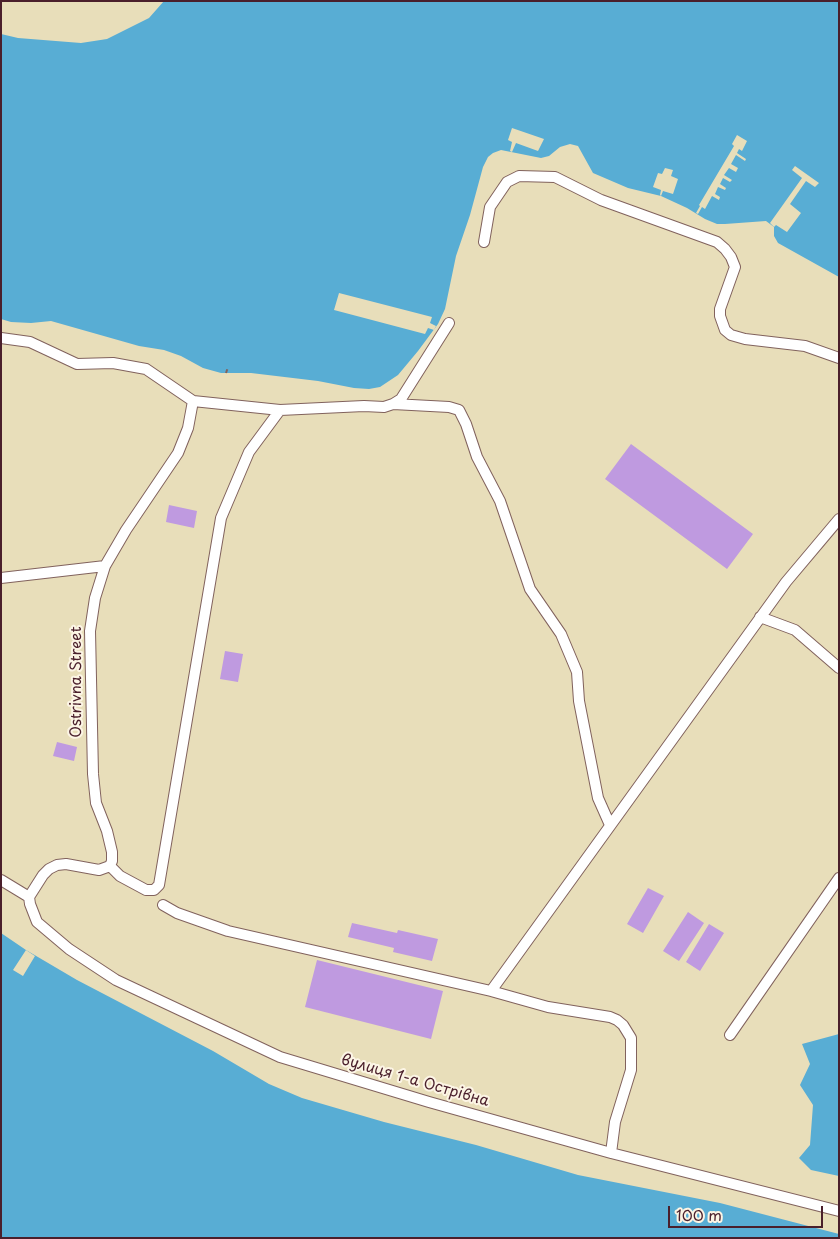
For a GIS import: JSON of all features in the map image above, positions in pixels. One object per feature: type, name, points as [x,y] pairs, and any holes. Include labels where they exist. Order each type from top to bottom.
[{"type":"street","points":[[484,242],[490,207],[507,182],[519,176],[555,177],[601,200],[717,242],[725,249],[735,267],[720,308],[720,316],[722,323],[731,335],[745,339],[805,346],[839,358]]},
{"type":"street","points":[[1,338],[30,342],[77,364],[113,363],[146,368],[193,401],[280,410],[364,406],[384,407],[401,399],[449,323]]},
{"type":"street","name":"Ostrivna Street","points":[[110,866],[113,857],[107,831],[96,803],[92,774],[90,631],[95,598],[105,566],[126,530],[178,453],[188,428],[193,401]]},
{"type":"street","points":[[393,404],[449,407],[459,410],[466,424],[477,457],[500,501],[530,589],[562,634],[576,672],[579,701],[598,798],[610,825]]},
{"type":"street","points":[[1,880],[29,897],[43,875],[57,865],[66,864],[99,870],[110,866],[120,876],[146,890],[154,890],[159,886],[221,518],[249,452],[280,410]]},
{"type":"street","points":[[491,991],[760,617],[786,582],[839,519]]},
{"type":"street","points":[[1,578],[105,566]]},
{"type":"street","points":[[760,617],[795,630],[839,668]]},
{"type":"street","points":[[730,1035],[839,878]]},
{"type":"street","name":"вулиця 1-а Острівна","points":[[29,897],[37,922],[69,949],[116,980],[280,1056],[429,1102],[611,1153],[839,1211]]},
{"type":"street","points":[[163,905],[177,913],[228,931],[491,991],[548,1007],[610,1017],[617,1020],[628,1031],[631,1038],[631,1070],[615,1122],[611,1153]]},
{"type":"path","points":[[226,373],[228,368]]},
{"type":"water","points":[[164,1],[839,1],[839,277],[778,243],[774,236],[774,227],[766,221],[717,224],[661,196],[628,188],[593,173],[578,146],[570,144],[560,147],[549,156],[541,158],[501,150],[488,157],[483,167],[456,256],[445,309],[438,324],[398,375],[380,387],[369,389],[354,388],[318,381],[251,373],[221,373],[203,368],[181,356],[164,350],[139,346],[51,321],[31,323],[11,322],[1,319],[1,34],[18,38],[81,43],[107,39],[149,18]]},
{"type":"water","points":[[1,933],[77,980],[213,1051],[269,1084],[302,1098],[578,1175],[720,1203],[839,1234],[839,1238],[1,1238]]},
{"type":"water","points":[[839,1034],[839,1176],[811,1170],[799,1158],[810,1145],[813,1105],[800,1085],[810,1064],[802,1044]]},
{"type":"pier","points":[[512,128],[544,139],[538,151],[516,143],[512,152],[510,151],[512,142],[508,140]]},
{"type":"pier","points":[[737,135],[747,141],[742,151],[739,149],[737,153],[746,159],[745,161],[736,155],[731,164],[738,168],[736,172],[729,168],[724,175],[732,180],[730,182],[723,178],[720,184],[726,188],[725,190],[718,187],[715,194],[720,197],[719,200],[712,196],[705,209],[702,207],[698,214],[696,213],[734,146],[732,144]]},
{"type":"pier","points":[[795,166],[819,183],[815,187],[806,181],[790,204],[801,213],[787,232],[776,225],[774,227],[770,223],[802,178],[792,170]]},
{"type":"pier","points":[[665,168],[673,170],[671,176],[678,179],[673,194],[663,191],[661,196],[661,190],[653,187],[658,173],[662,174]]},
{"type":"pier","points":[[339,293],[432,317],[430,323],[436,326],[434,330],[428,328],[425,334],[334,310]]},
{"type":"pier","points":[[26,950],[35,956],[23,976],[13,970]]},
{"type":"building","points":[[631,444],[753,534],[727,569],[605,479]]},
{"type":"building","points":[[169,505],[197,511],[194,528],[166,522]]},
{"type":"building","points":[[225,651],[243,654],[238,682],[220,679]]},
{"type":"building","points":[[57,742],[77,747],[74,761],[53,756]]},
{"type":"building","points":[[648,888],[664,896],[643,933],[627,924]]},
{"type":"building","points":[[688,912],[704,923],[679,961],[663,951]]},
{"type":"building","points":[[352,923],[397,933],[398,930],[438,939],[432,961],[393,952],[394,948],[348,937]]},
{"type":"building","points":[[709,924],[724,933],[700,971],[686,962]]},
{"type":"building","points":[[317,960],[443,991],[431,1039],[305,1007]]}]
